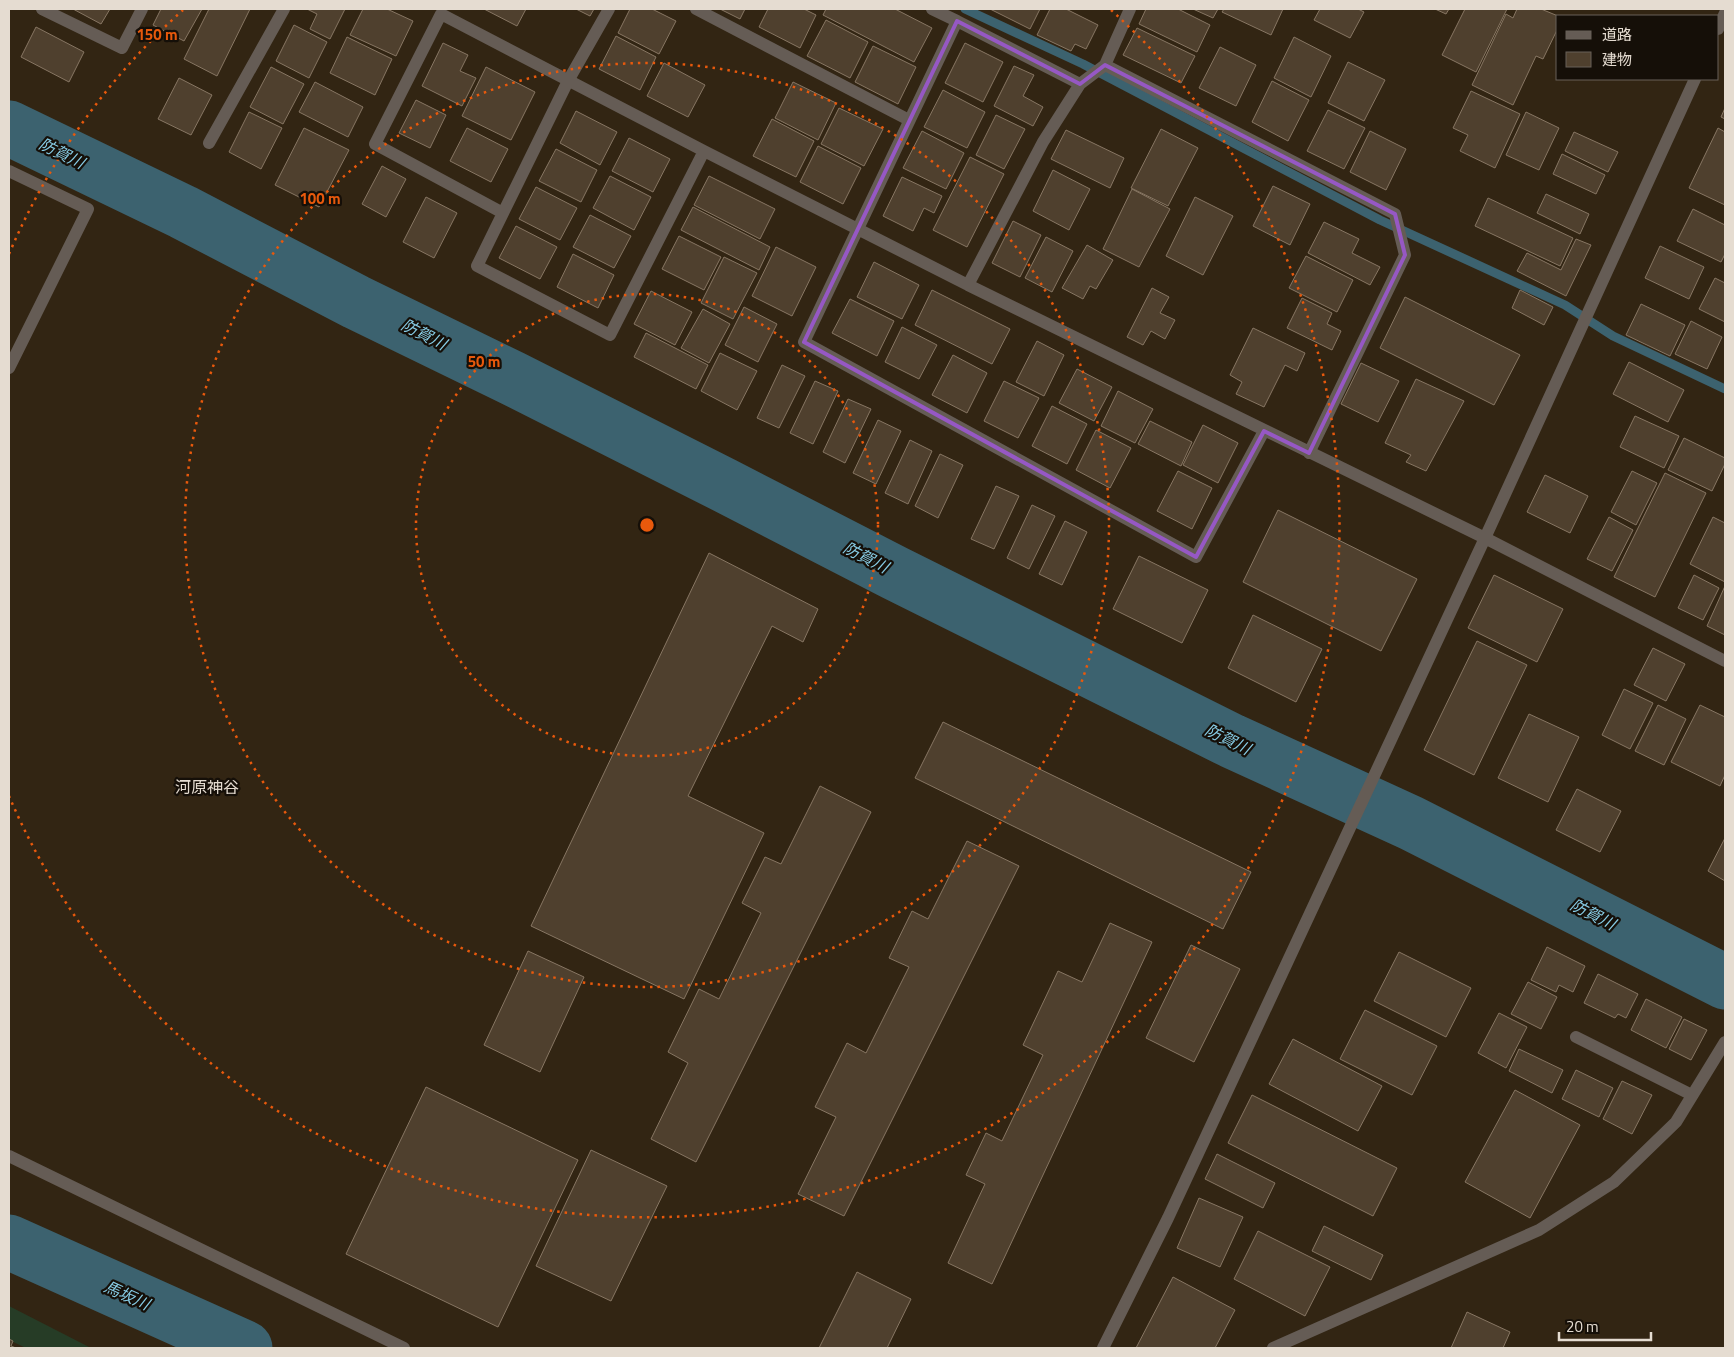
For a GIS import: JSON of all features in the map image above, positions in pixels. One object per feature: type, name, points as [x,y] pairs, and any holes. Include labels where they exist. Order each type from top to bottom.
[{"type":"street","points":[[42,9],[122,48],[142,9]]},
{"type":"street","points":[[209,143],[284,9]]},
{"type":"street","points":[[609,9],[568,81],[477,266],[610,335],[704,151]]},
{"type":"street","points":[[696,9],[909,120]]},
{"type":"street","points":[[932,9],[1080,84]]},
{"type":"street","points":[[968,285],[1043,142],[1080,84],[1105,65],[1130,9]]},
{"type":"street","points":[[503,213],[374,144],[438,11],[568,81],[857,229],[1264,431],[1485,538],[1725,661]]},
{"type":"street","points":[[957,22],[804,342],[1196,557],[1264,431]]},
{"type":"street","points":[[1105,65],[1395,214],[1405,254],[1309,453]]},
{"type":"street","points":[[1103,1348],[1172,1209],[1485,538],[1695,80]]},
{"type":"street","points":[[9,171],[88,209],[9,368]]},
{"type":"street","points":[[1576,1037],[1692,1095]]},
{"type":"street","points":[[1273,1348],[1539,1230],[1614,1182],[1676,1122],[1725,1042]]},
{"type":"street","points":[[9,1156],[404,1348]]},
{"type":"highlighted area","points":[[957,21],[1080,84],[1105,65],[1395,214],[1405,255],[1309,453],[1264,431],[1196,557],[804,342]]},
{"type":"green space","points":[[9,1306],[91,1348],[26,1348],[9,1340]]},
{"type":"building","points":[[73,9],[110,9],[101,24]]},
{"type":"building","points":[[161,9],[202,9],[184,41],[153,25]]},
{"type":"building","points":[[209,9],[250,9],[217,76],[184,59]]},
{"type":"building","points":[[307,9],[345,9],[330,39],[310,29],[317,14]]},
{"type":"building","points":[[363,9],[387,9],[413,21],[396,56],[350,35]]},
{"type":"building","points":[[484,9],[526,9],[517,26]]},
{"type":"building","points":[[576,9],[594,9],[590,16]]},
{"type":"building","points":[[630,9],[652,9],[676,21],[659,54],[618,33]]},
{"type":"building","points":[[720,9],[745,9],[740,19]]},
{"type":"building","points":[[768,9],[804,9],[816,15],[800,48],[759,27]]},
{"type":"building","points":[[826,9],[895,9],[932,28],[914,62],[823,15]]},
{"type":"building","points":[[990,9],[1040,9],[1030,29]]},
{"type":"building","points":[[1050,9],[1066,9],[1098,25],[1086,49],[1075,44],[1071,51],[1037,35]]},
{"type":"building","points":[[1146,9],[1178,9],[1210,25],[1197,52],[1139,24]]},
{"type":"building","points":[[1193,9],[1218,9],[1213,18]]},
{"type":"building","points":[[1224,9],[1283,9],[1271,35],[1222,12]]},
{"type":"building","points":[[1320,9],[1358,9],[1364,12],[1350,38],[1314,20]]},
{"type":"building","points":[[1435,9],[1449,9],[1446,14]]},
{"type":"building","points":[[1465,9],[1507,9],[1476,72],[1442,55]]},
{"type":"building","points":[[1517,9],[1541,9],[1556,15],[1556,32],[1543,59],[1536,56],[1513,105],[1472,85],[1506,14],[1513,18]]},
{"type":"building","points":[[826,20],[868,42],[850,78],[807,56]]},
{"type":"building","points":[[294,25],[327,42],[309,78],[276,61]]},
{"type":"building","points":[[36,27],[84,52],[69,82],[21,57]]},
{"type":"building","points":[[1137,28],[1195,56],[1181,83],[1123,55]]},
{"type":"building","points":[[616,36],[656,57],[640,90],[599,69]]},
{"type":"building","points":[[347,37],[392,59],[375,95],[330,73]]},
{"type":"building","points":[[1294,37],[1331,56],[1311,97],[1274,78]]},
{"type":"building","points":[[443,43],[468,55],[460,71],[476,78],[462,106],[422,86]]},
{"type":"building","points":[[965,43],[1003,62],[983,102],[945,83]]},
{"type":"building","points":[[873,46],[916,67],[898,104],[855,82]]},
{"type":"building","points":[[1220,47],[1256,65],[1236,106],[1199,88]]},
{"type":"building","points":[[1348,62],[1385,80],[1364,121],[1328,103]]},
{"type":"building","points":[[664,63],[705,85],[688,117],[647,96]]},
{"type":"building","points":[[1014,66],[1034,75],[1023,96],[1043,107],[1033,126],[994,106]]},
{"type":"building","points":[[271,67],[304,84],[283,124],[250,107]]},
{"type":"building","points":[[486,67],[535,92],[511,140],[462,116]]},
{"type":"building","points":[[179,78],[212,95],[191,135],[158,119]]},
{"type":"building","points":[[1272,81],[1309,100],[1288,141],[1252,122]]},
{"type":"building","points":[[315,82],[363,107],[348,137],[299,112]]},
{"type":"building","points":[[793,82],[836,103],[818,140],[775,118]]},
{"type":"building","points":[[943,90],[985,112],[967,148],[924,127]]},
{"type":"building","points":[[1471,91],[1520,114],[1495,168],[1460,151],[1468,135],[1453,128]]},
{"type":"building","points":[[416,100],[446,115],[430,148],[399,133]]},
{"type":"building","points":[[839,108],[883,129],[864,166],[821,144]]},
{"type":"building","points":[[1725,108],[1725,119],[1721,117]]},
{"type":"building","points":[[1328,110],[1365,128],[1344,169],[1307,151]]},
{"type":"building","points":[[576,111],[617,132],[600,165],[560,143]]},
{"type":"building","points":[[249,112],[282,128],[261,169],[229,152]]},
{"type":"building","points":[[1526,112],[1559,128],[1539,170],[1506,155]]},
{"type":"building","points":[[996,115],[1025,129],[1004,169],[976,155]]},
{"type":"building","points":[[772,119],[814,141],[796,177],[753,156]]},
{"type":"building","points":[[304,128],[349,150],[319,207],[275,185]]},
{"type":"building","points":[[467,128],[508,149],[491,182],[450,161]]},
{"type":"building","points":[[1718,128],[1725,132],[1725,205],[1689,188]]},
{"type":"building","points":[[1161,129],[1198,148],[1168,206],[1131,188]]},
{"type":"building","points":[[1066,130],[1124,158],[1110,188],[1051,159]]},
{"type":"building","points":[[922,131],[964,153],[946,189],[903,168]]},
{"type":"building","points":[[1370,131],[1406,149],[1386,190],[1350,172]]},
{"type":"building","points":[[1574,132],[1618,152],[1608,172],[1565,151]]},
{"type":"building","points":[[629,138],[670,159],[653,192],[612,171]]},
{"type":"building","points":[[818,146],[861,168],[843,204],[800,182]]},
{"type":"building","points":[[556,149],[597,170],[581,202],[539,181]]},
{"type":"building","points":[[1562,154],[1605,175],[1596,194],[1553,174]]},
{"type":"building","points":[[970,157],[1004,174],[967,247],[933,230]]},
{"type":"building","points":[[382,166],[406,179],[386,217],[362,204]]},
{"type":"building","points":[[1053,170],[1090,189],[1069,230],[1033,211]]},
{"type":"building","points":[[610,176],[651,197],[634,230],[593,208]]},
{"type":"building","points":[[709,176],[775,209],[760,239],[694,205]]},
{"type":"building","points":[[902,177],[942,196],[934,213],[924,208],[913,231],[883,216]]},
{"type":"building","points":[[1273,186],[1310,204],[1290,245],[1253,226]]},
{"type":"building","points":[[536,187],[577,208],[560,240],[519,219]]},
{"type":"building","points":[[1132,189],[1170,209],[1139,267],[1103,249]]},
{"type":"building","points":[[1546,194],[1589,214],[1580,234],[1537,213]]},
{"type":"building","points":[[426,197],[457,213],[434,258],[403,242]]},
{"type":"building","points":[[1195,197],[1233,216],[1203,275],[1166,256]]},
{"type":"building","points":[[1488,198],[1573,238],[1560,266],[1475,226]]},
{"type":"building","points":[[693,207],[770,247],[759,270],[681,230]]},
{"type":"building","points":[[1693,209],[1725,225],[1725,254],[1721,262],[1677,241]]},
{"type":"building","points":[[590,215],[631,236],[614,268],[573,247]]},
{"type":"building","points":[[1013,221],[1041,235],[1020,277],[992,263]]},
{"type":"building","points":[[1324,222],[1359,239],[1352,253],[1380,267],[1370,285],[1308,253]]},
{"type":"building","points":[[516,226],[557,247],[540,279],[499,258]]},
{"type":"building","points":[[679,236],[721,257],[704,290],[662,269]]},
{"type":"building","points":[[1046,237],[1073,251],[1052,292],[1025,278]]},
{"type":"building","points":[[1576,239],[1591,245],[1566,296],[1517,271],[1527,253],[1561,270]]},
{"type":"building","points":[[1087,245],[1113,260],[1096,289],[1090,286],[1083,299],[1062,288]]},
{"type":"building","points":[[1660,246],[1704,267],[1689,299],[1645,278]]},
{"type":"building","points":[[776,247],[816,267],[792,316],[752,296]]},
{"type":"building","points":[[573,254],[614,275],[598,308],[557,287]]},
{"type":"building","points":[[1306,256],[1353,280],[1337,312],[1289,288]]},
{"type":"building","points":[[724,257],[757,273],[733,319],[701,303]]},
{"type":"building","points":[[874,262],[919,285],[902,319],[857,297]]},
{"type":"building","points":[[1715,278],[1725,283],[1725,322],[1699,309]]},
{"type":"building","points":[[1152,288],[1169,297],[1160,313],[1175,320],[1165,339],[1151,331],[1143,345],[1127,337]]},
{"type":"building","points":[[932,290],[1010,329],[992,364],[915,325]]},
{"type":"building","points":[[1520,290],[1553,307],[1544,325],[1512,308]]},
{"type":"building","points":[[651,291],[692,312],[675,345],[634,324]]},
{"type":"building","points":[[1405,297],[1520,355],[1494,405],[1380,348]]},
{"type":"building","points":[[1302,298],[1332,313],[1327,324],[1341,331],[1332,350],[1287,328]]},
{"type":"building","points":[[850,299],[894,321],[877,356],[832,333]]},
{"type":"building","points":[[1641,304],[1685,325],[1670,356],[1626,335]]},
{"type":"building","points":[[744,307],[777,324],[758,362],[725,345]]},
{"type":"building","points":[[703,309],[730,324],[709,363],[681,348]]},
{"type":"building","points":[[1691,321],[1722,337],[1707,369],[1675,354]]},
{"type":"building","points":[[902,327],[937,345],[919,379],[885,362]]},
{"type":"building","points":[[1253,328],[1305,353],[1297,371],[1285,365],[1264,407],[1236,394],[1242,382],[1230,375]]},
{"type":"building","points":[[646,333],[708,365],[696,389],[634,357]]},
{"type":"building","points":[[1037,341],[1064,355],[1044,396],[1016,382]]},
{"type":"building","points":[[720,353],[757,371],[737,410],[701,391]]},
{"type":"building","points":[[953,355],[987,373],[967,413],[932,395]]},
{"type":"building","points":[[1629,362],[1684,390],[1668,422],[1613,394]]},
{"type":"building","points":[[1361,363],[1399,381],[1378,422],[1341,404]]},
{"type":"building","points":[[782,365],[805,376],[779,428],[757,418]]},
{"type":"building","points":[[1077,369],[1112,387],[1094,421],[1059,403]]},
{"type":"building","points":[[1416,379],[1464,401],[1426,471],[1406,462],[1411,455],[1385,443]]},
{"type":"building","points":[[815,381],[838,391],[813,444],[790,433]]},
{"type":"building","points":[[1004,381],[1039,398],[1018,438],[984,421]]},
{"type":"building","points":[[1118,391],[1153,409],[1135,443],[1101,426]]},
{"type":"building","points":[[848,399],[871,409],[845,463],[823,452]]},
{"type":"building","points":[[1052,406],[1087,424],[1067,464],[1032,446]]},
{"type":"building","points":[[1635,416],[1679,436],[1664,468],[1620,447]]},
{"type":"building","points":[[878,420],[901,431],[876,484],[853,473]]},
{"type":"building","points":[[1150,421],[1192,442],[1181,466],[1138,444]]},
{"type":"building","points":[[1203,425],[1238,443],[1218,483],[1183,465]]},
{"type":"building","points":[[1096,430],[1131,448],[1110,488],[1076,470]]},
{"type":"building","points":[[1684,438],[1725,458],[1725,464],[1712,491],[1668,470]]},
{"type":"building","points":[[910,440],[932,451],[908,504],[885,493]]},
{"type":"building","points":[[940,454],[963,465],[938,518],[915,506]]},
{"type":"building","points":[[1178,471],[1212,488],[1192,529],[1157,511]]},
{"type":"building","points":[[1632,471],[1657,483],[1636,525],[1611,512]]},
{"type":"building","points":[[1665,473],[1706,493],[1655,597],[1614,577]]},
{"type":"building","points":[[1545,475],[1588,496],[1570,533],[1527,512]]},
{"type":"building","points":[[996,486],[1019,496],[994,549],[971,539]]},
{"type":"building","points":[[1032,505],[1055,516],[1029,569],[1007,558]]},
{"type":"building","points":[[1278,510],[1417,579],[1381,651],[1243,582]]},
{"type":"building","points":[[1609,517],[1633,530],[1612,571],[1587,559]]},
{"type":"building","points":[[1713,517],[1725,523],[1725,582],[1690,564]]},
{"type":"building","points":[[1065,521],[1087,532],[1062,585],[1039,574]]},
{"type":"building","points":[[709,553],[818,609],[803,642],[772,626],[688,796],[764,833],[684,999],[531,926]]},
{"type":"building","points":[[1139,556],[1208,590],[1182,643],[1113,609]]},
{"type":"building","points":[[1494,575],[1563,609],[1537,662],[1468,628]]},
{"type":"building","points":[[1694,575],[1719,588],[1703,620],[1678,608]]},
{"type":"building","points":[[1725,586],[1725,635],[1707,626]]},
{"type":"building","points":[[1253,615],[1322,649],[1296,702],[1228,668]]},
{"type":"building","points":[[1477,641],[1527,665],[1474,775],[1424,750]]},
{"type":"building","points":[[1653,648],[1685,664],[1666,701],[1634,685]]},
{"type":"building","points":[[1624,689],[1653,703],[1630,749],[1602,735]]},
{"type":"building","points":[[1658,705],[1686,719],[1664,765],[1635,751]]},
{"type":"building","points":[[1700,705],[1725,717],[1725,775],[1720,786],[1671,762]]},
{"type":"building","points":[[1529,714],[1579,737],[1548,802],[1498,778]]},
{"type":"building","points":[[943,722],[1251,872],[1223,929],[915,778]]},
{"type":"building","points":[[820,786],[871,812],[696,1162],[651,1139],[688,1063],[668,1052],[699,989],[719,999],[761,913],[742,903],[765,857],[781,864]]},
{"type":"building","points":[[1577,789],[1621,811],[1600,852],[1556,830]]},
{"type":"building","points":[[1725,838],[1725,881],[1708,871]]},
{"type":"building","points":[[967,841],[1019,866],[844,1216],[798,1194],[836,1117],[815,1107],[847,1043],[866,1053],[909,967],[889,958],[912,911],[928,919]]},
{"type":"building","points":[[1110,923],[1152,942],[992,1284],[948,1263],[985,1184],[966,1175],[986,1133],[1002,1141],[1043,1055],[1023,1045],[1058,971],[1082,982]]},
{"type":"building","points":[[1191,945],[1240,969],[1194,1062],[1146,1038]]},
{"type":"building","points":[[1547,947],[1585,966],[1573,992],[1559,985],[1556,992],[1531,980]]},
{"type":"building","points":[[528,951],[584,977],[540,1072],[484,1045]]},
{"type":"building","points":[[1399,952],[1471,988],[1446,1037],[1374,1001]]},
{"type":"building","points":[[1598,974],[1638,994],[1626,1018],[1618,1014],[1615,1018],[1584,1003]]},
{"type":"building","points":[[1528,982],[1557,997],[1541,1029],[1511,1014]]},
{"type":"building","points":[[1646,999],[1682,1017],[1666,1048],[1631,1030]]},
{"type":"building","points":[[1365,1010],[1437,1046],[1412,1095],[1340,1059]]},
{"type":"building","points":[[1499,1013],[1527,1027],[1506,1068],[1478,1053]]},
{"type":"building","points":[[1684,1019],[1707,1030],[1691,1060],[1669,1049]]},
{"type":"building","points":[[1293,1039],[1382,1086],[1358,1131],[1269,1084]]},
{"type":"building","points":[[1519,1049],[1563,1070],[1552,1093],[1509,1071]]},
{"type":"building","points":[[1576,1070],[1613,1088],[1599,1117],[1562,1099]]},
{"type":"building","points":[[1622,1081],[1652,1095],[1632,1134],[1603,1119]]},
{"type":"building","points":[[426,1087],[578,1160],[498,1327],[346,1254]]},
{"type":"building","points":[[1515,1090],[1580,1125],[1530,1218],[1465,1182]]},
{"type":"building","points":[[1252,1095],[1397,1168],[1373,1216],[1228,1143]]},
{"type":"building","points":[[591,1150],[667,1186],[611,1301],[536,1266]]},
{"type":"building","points":[[1217,1154],[1275,1183],[1263,1208],[1205,1179]]},
{"type":"building","points":[[1199,1198],[1243,1217],[1220,1267],[1177,1248]]},
{"type":"building","points":[[1324,1226],[1383,1255],[1371,1280],[1312,1251]]},
{"type":"building","points":[[1258,1231],[1330,1267],[1305,1316],[1234,1279]]},
{"type":"building","points":[[857,1272],[911,1299],[887,1348],[819,1348]]},
{"type":"building","points":[[1173,1277],[1235,1310],[1215,1348],[1136,1348]]},
{"type":"building","points":[[1467,1312],[1510,1332],[1503,1348],[1451,1348]]},
{"type":"building","points":[[9,1339],[13,1341],[11,1346],[16,1348],[9,1348]]},
{"type":"waterway","points":[[965,9],[1083,64],[1380,220],[1565,305],[1613,336],[1725,389]]},
{"type":"waterway","name":"防賀川","points":[[9,128],[183,212],[356,302],[512,378],[895,573],[1232,741],[1411,823],[1725,982]]},
{"type":"waterway","name":"馬坂川","points":[[9,1242],[245,1348]]},
{"type":"district","name":"河原神谷","points":[[207,787]]}]
